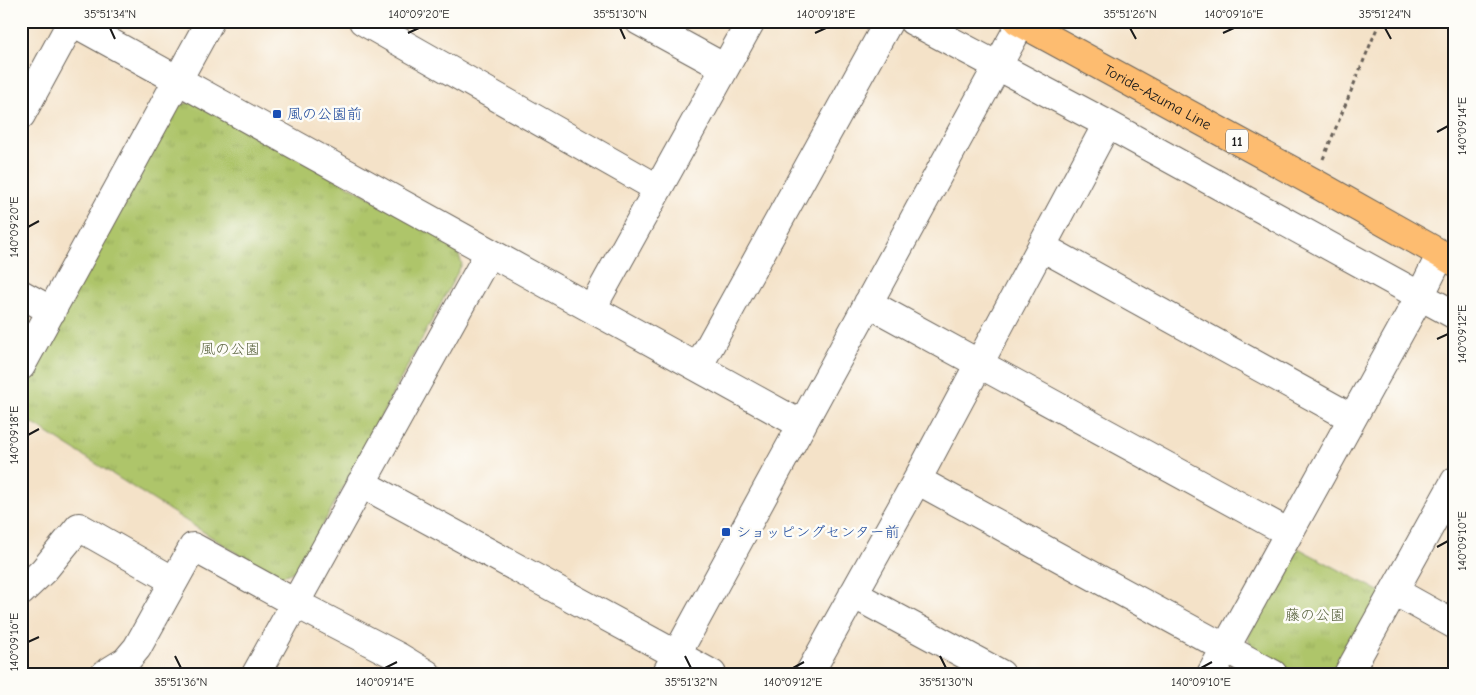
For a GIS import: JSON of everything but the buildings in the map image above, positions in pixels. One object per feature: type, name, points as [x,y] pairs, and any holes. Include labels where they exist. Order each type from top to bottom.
[{"type":"main road","name":"Toride-Azuma Line","points":[[1019,22],[1313,182],[1448,258]]},
{"type":"street","points":[[21,116],[71,21],[802,425]]},
{"type":"street","points":[[21,366],[210,21]]},
{"type":"street","points":[[363,21],[657,188]]},
{"type":"street","points":[[639,21],[725,68]]},
{"type":"street","points":[[592,308],[751,21]]},
{"type":"street","points":[[698,368],[889,21]]},
{"type":"street","points":[[914,21],[1107,124],[1455,315]]},
{"type":"street","points":[[672,664],[997,66],[1019,22]]},
{"type":"street","points":[[809,674],[917,480],[1107,124]]},
{"type":"street","points":[[1042,247],[1352,418]]},
{"type":"street","points":[[256,674],[489,253]]},
{"type":"street","points":[[1211,674],[1420,296],[1448,258]]},
{"type":"street","points":[[21,294],[52,311]]},
{"type":"street","points":[[868,302],[1289,532]]},
{"type":"street","points":[[917,480],[1273,674]]},
{"type":"street","points":[[1348,674],[1455,481]]},
{"type":"street","points":[[361,483],[672,664],[712,674]]},
{"type":"street","points":[[21,592],[44,570],[79,527],[174,581]]},
{"type":"street","points":[[105,674],[126,661],[137,648],[193,547],[295,603],[394,666],[427,674]]},
{"type":"street","points":[[1394,591],[1455,624]]},
{"type":"street","points":[[853,594],[1001,674]]},
{"type":"path","points":[[1313,182],[1380,21]]},
{"type":"green space","name":"風の公園","points":[[194,101],[455,244],[462,264],[299,570],[276,578],[21,416],[21,386],[177,106]]},
{"type":"green space","name":"藤の公園","points":[[1298,548],[1383,593],[1337,674],[1296,674],[1251,647],[1248,637]]},
{"type":"place","name":"風の公園前","points":[[277,114]]},
{"type":"place","name":"ショッピングセンター前","points":[[726,532]]}]
